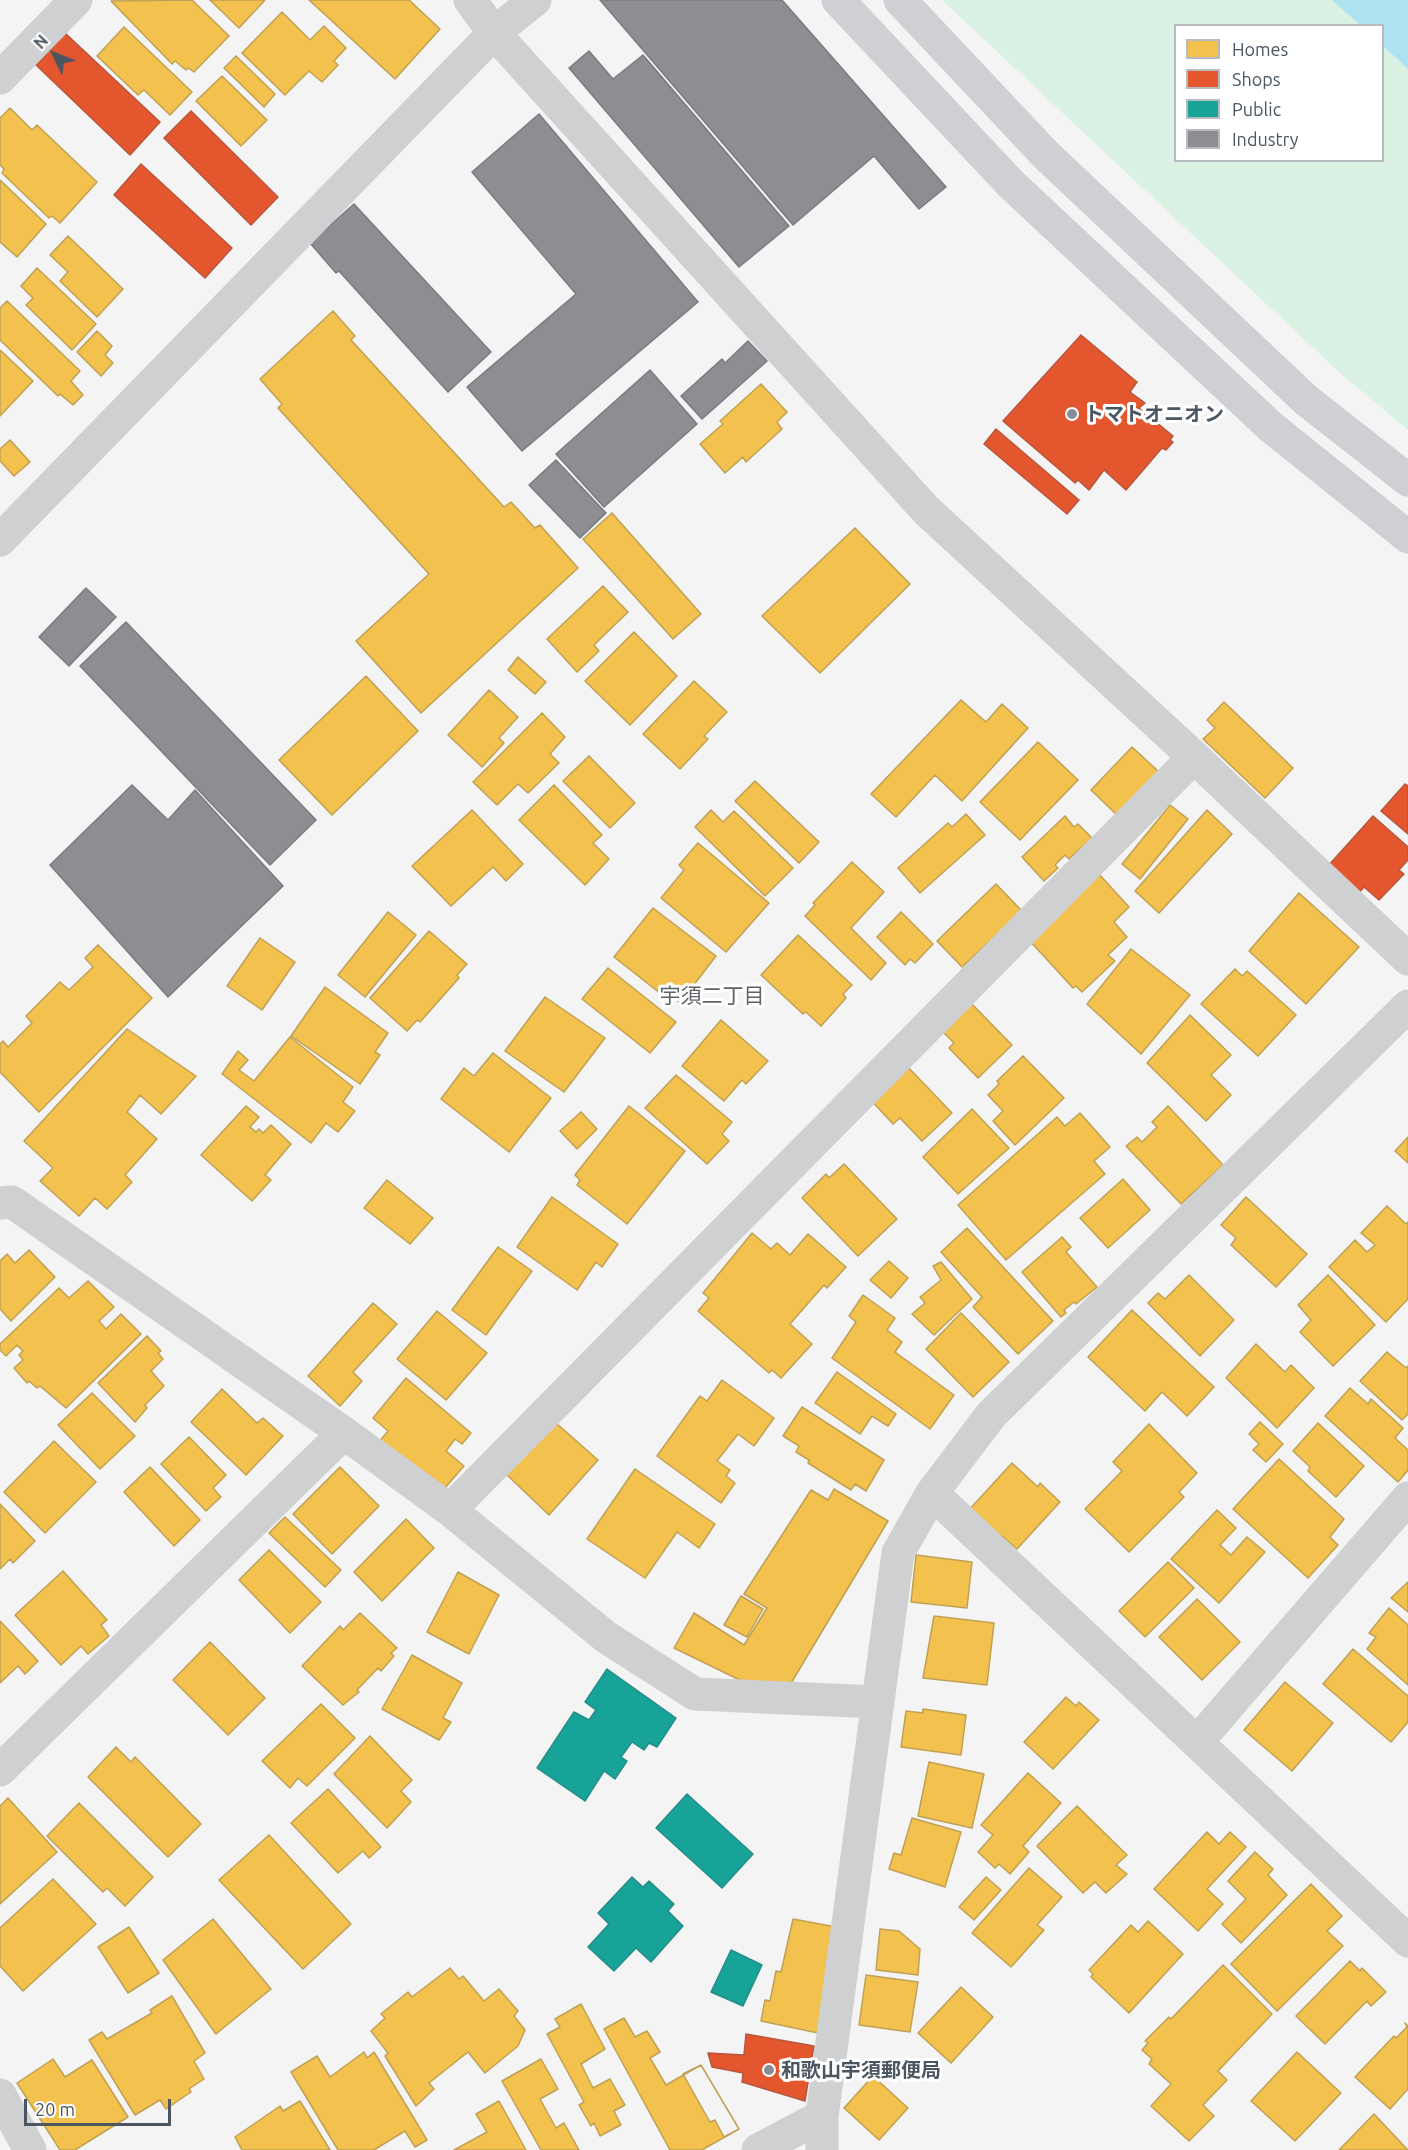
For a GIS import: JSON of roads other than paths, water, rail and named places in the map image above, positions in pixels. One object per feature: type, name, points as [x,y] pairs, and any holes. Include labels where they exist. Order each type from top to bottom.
[{"type":"street","points":[[0,78],[76,0]]},
{"type":"street","points":[[470,0],[494,33],[926,510],[1194,757],[1408,959]]},
{"type":"street","points":[[0,540],[494,33],[535,0]]},
{"type":"street","points":[[838,0],[1011,184],[1271,427],[1408,537]]},
{"type":"street","points":[[900,0],[1046,154],[1089,195],[1306,400],[1408,480]]},
{"type":"street","points":[[450,1510],[1194,757]]},
{"type":"street","points":[[822,2150],[822,2116],[876,1702],[898,1553],[932,1493],[992,1415],[1408,1006]]},
{"type":"street","points":[[0,1203],[12,1202],[345,1433],[450,1510],[606,1636],[695,1694],[876,1702]]},
{"type":"street","points":[[0,1770],[345,1433]]},
{"type":"street","points":[[932,1493],[1408,1941]]},
{"type":"street","points":[[1197,1742],[1408,1497]]},
{"type":"street","points":[[0,2095],[30,2150]]},
{"type":"street","points":[[758,2150],[822,2116]]},
{"type":"water","points":[[1332,0],[1408,0],[1408,69],[1384,47],[1384,24],[1359,24]]},
{"type":"place","name":"トマトオニオン","points":[[1072,414]]},
{"type":"place","name":"和歌山宇須郵便局","points":[[769,2070]]},
{"type":"district","name":"宇須二丁目","points":[[712,996]]}]
